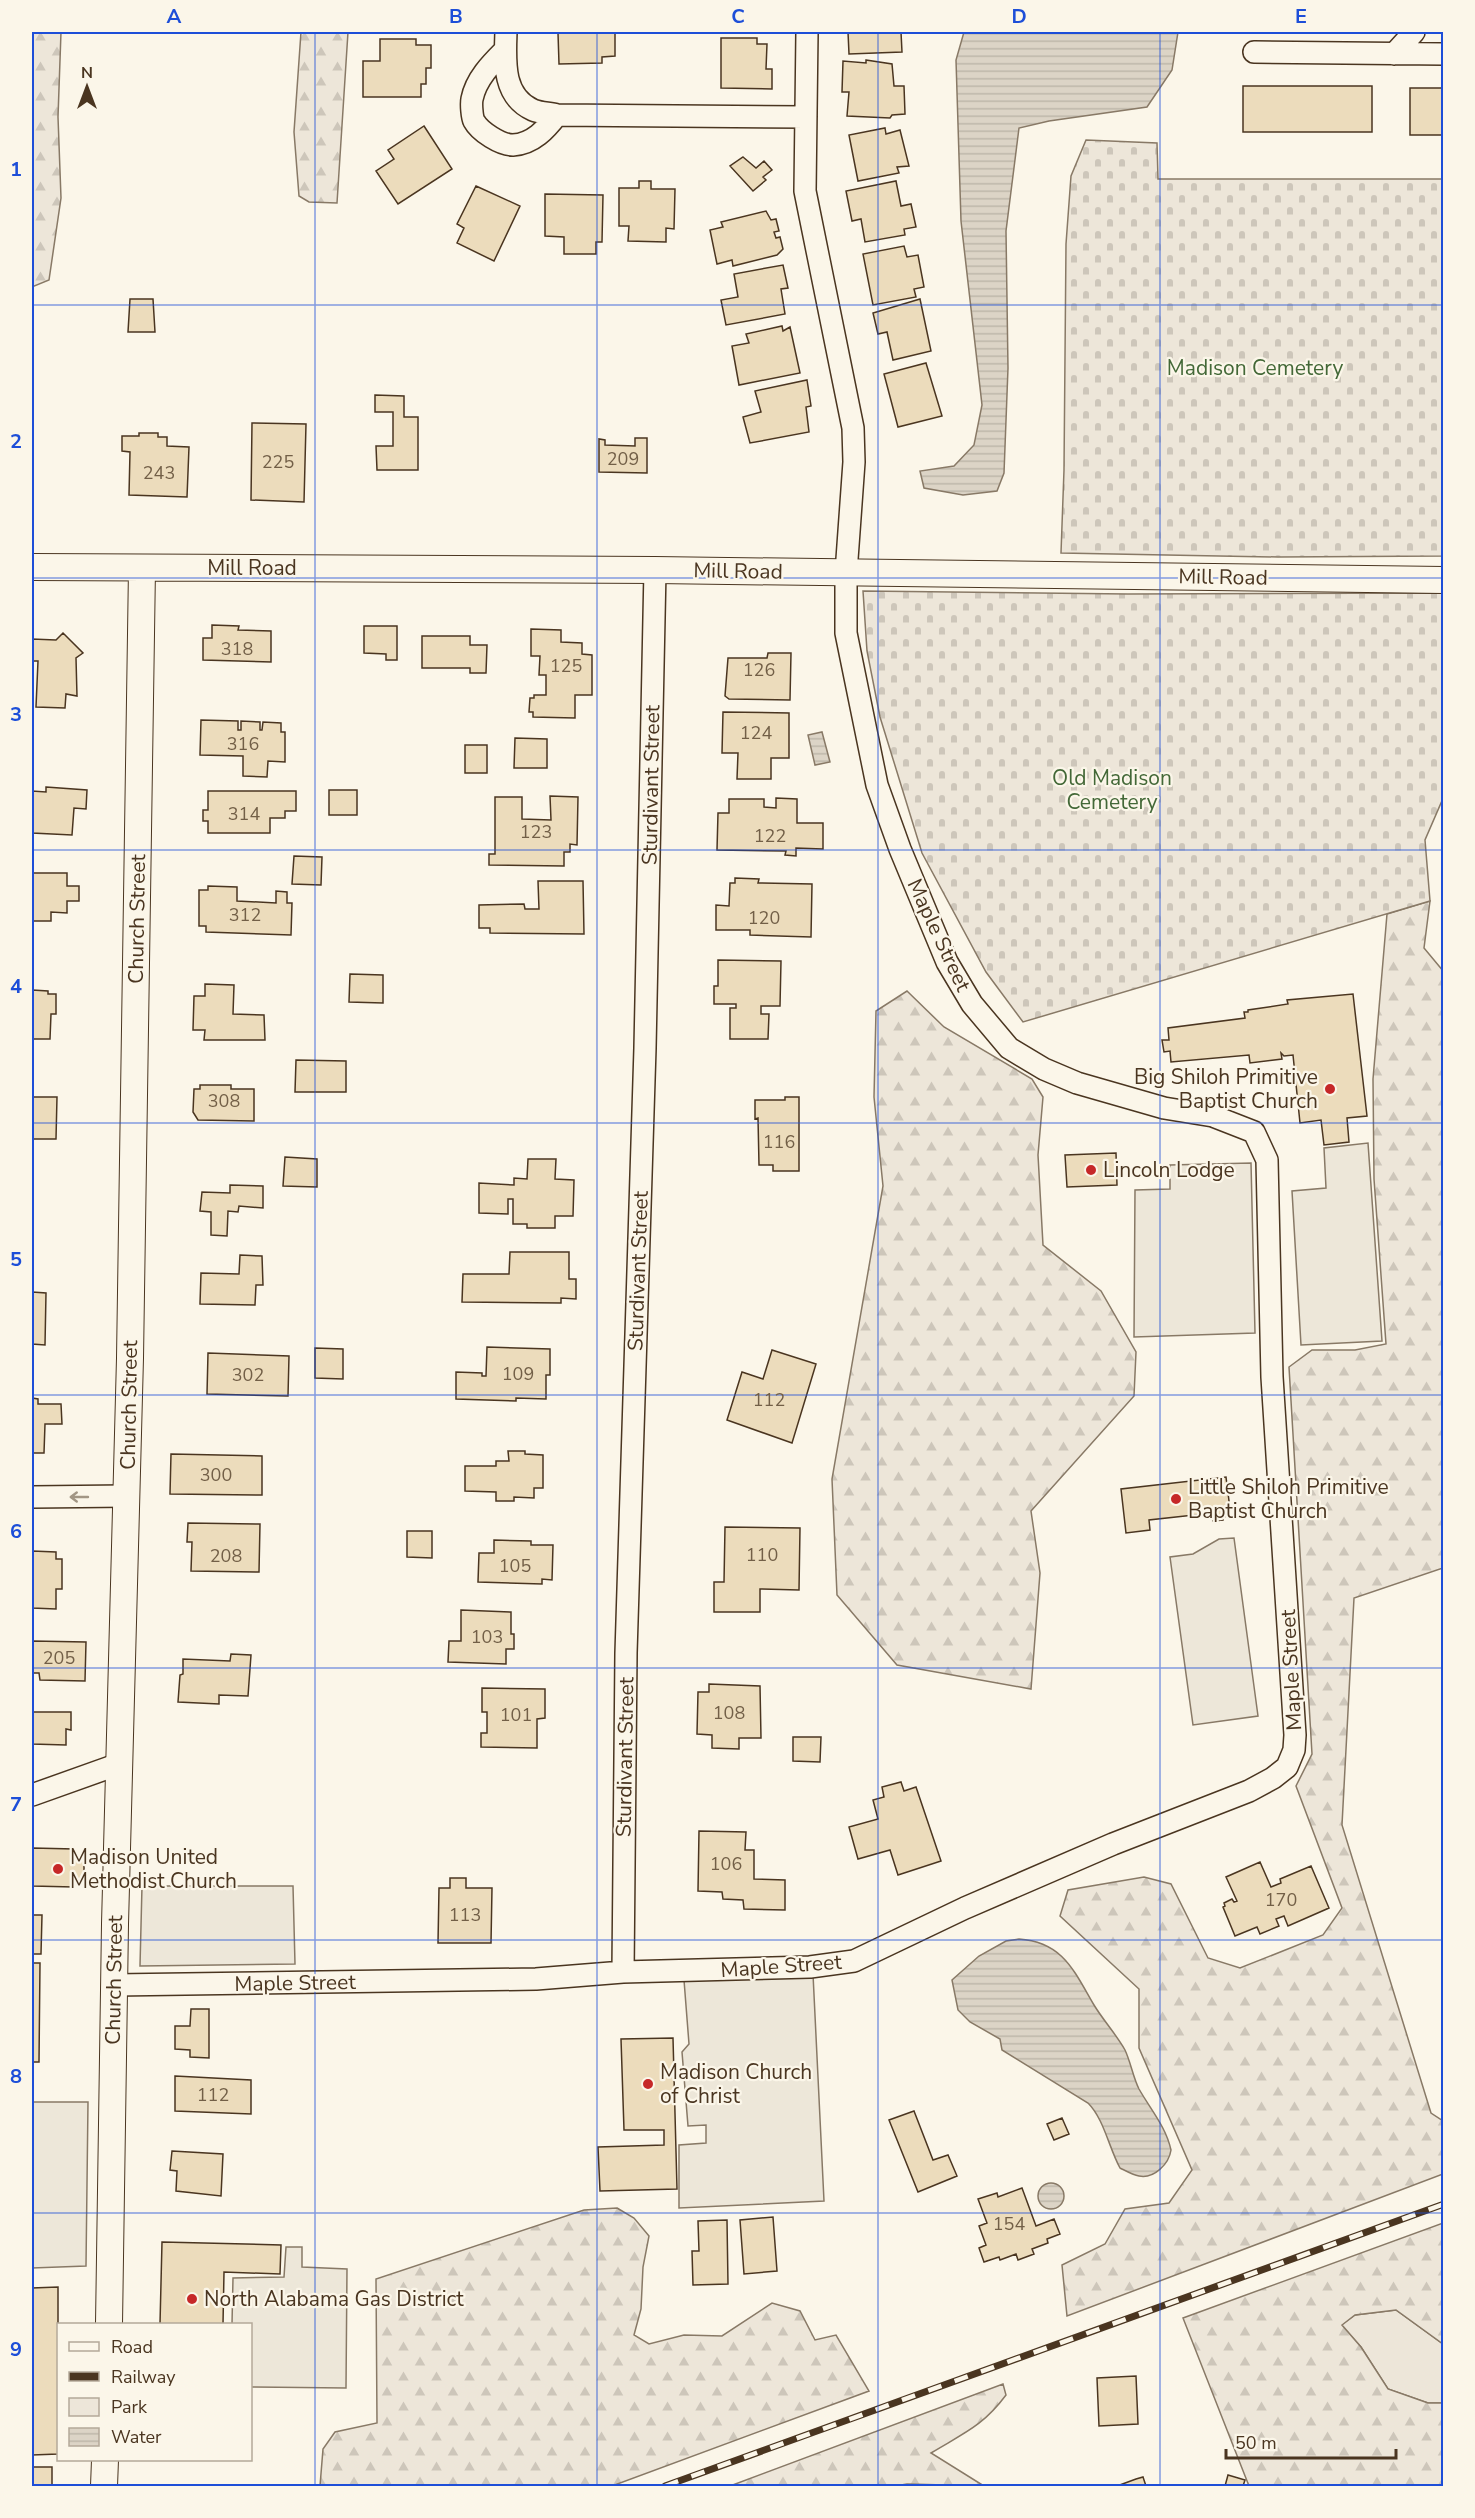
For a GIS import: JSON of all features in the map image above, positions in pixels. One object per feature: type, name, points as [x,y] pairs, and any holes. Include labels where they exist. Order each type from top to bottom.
[{"type":"street","name":"Maple Street","points":[[115,1985],[536,1979],[623,1972],[793,1968],[854,1961],[965,1908],[1113,1844],[1249,1791],[1273,1778],[1287,1767],[1294,1750],[1296,1735],[1272,1377],[1267,1160],[1254,1132],[1213,1116],[1164,1108],[1077,1083],[1044,1069],[1009,1047],[972,1004],[947,962],[900,849],[877,785],[846,633],[846,573],[854,462],[853,428],[805,190],[807,32]]},
{"type":"street","points":[[1394,54],[1414,32]]},
{"type":"street","points":[[506,41],[478,81],[471,101],[474,121],[489,135],[512,145],[544,132],[557,115]]},
{"type":"street","points":[[506,41],[508,86],[518,99],[534,111],[557,115],[806,117]]},
{"type":"street","points":[[1254,52],[1443,54]]},
{"type":"street","name":"Mill Road","points":[[32,567],[655,570],[1443,580]]},
{"type":"street","name":"Church Street","points":[[109,2323],[119,1764],[127,1496],[142,568]]},
{"type":"street","name":"Sturdivant Street","points":[[623,1972],[626,1643],[645,1060],[655,570]]},
{"type":"street","points":[[32,1497],[127,1496]]},
{"type":"street","points":[[32,1795],[119,1764]]},
{"type":"street","points":[[104,2487],[105,2461]]},
{"type":"green space","points":[[32,32],[61,32],[58,117],[61,198],[49,280],[32,287]]},
{"type":"green space","points":[[301,32],[348,32],[337,203],[309,202],[299,196],[294,132]]},
{"type":"green space","name":"Madison Cemetery","points":[[1086,140],[1157,143],[1158,179],[1443,179],[1443,556],[1278,557],[1061,553],[1066,244],[1071,176]]},
{"type":"green space","name":"Old Madison Cemetery","points":[[863,591],[1128,594],[1443,593],[1444,796],[1425,840],[1430,901],[1023,1022],[986,972],[922,853],[880,717],[867,651]]},
{"type":"green space","points":[[1430,901],[1424,948],[1444,972],[1443,1568],[1354,1598],[1342,1825],[1431,2113],[1443,2121],[1443,2174],[1067,2316],[1062,2265],[1105,2244],[1125,2209],[1169,2203],[1192,2170],[1139,2048],[1139,1989],[1060,1916],[1068,1890],[1144,1877],[1171,1884],[1208,1958],[1240,1968],[1323,1935],[1342,1908],[1296,1786],[1312,1754],[1289,1367],[1312,1350],[1355,1350],[1386,1344],[1374,1179],[1373,1079],[1387,914]]},
{"type":"green space","points":[[907,991],[944,1027],[1032,1079],[1043,1097],[1038,1155],[1043,1245],[1101,1291],[1136,1352],[1134,1396],[1031,1511],[1040,1573],[1031,1689],[897,1665],[837,1595],[832,1479],[883,1186],[874,1097],[876,1011]]},
{"type":"green space","points":[[617,2208],[634,2218],[649,2236],[643,2267],[641,2309],[634,2335],[649,2344],[684,2335],[722,2336],[772,2303],[800,2311],[815,2340],[836,2335],[869,2391],[612,2486],[320,2486],[323,2449],[335,2432],[377,2423],[376,2279],[584,2210]]},
{"type":"green space","points":[[1443,2223],[1443,2344],[1396,2310],[1355,2315],[1342,2325],[1361,2347],[1388,2389],[1428,2403],[1443,2403],[1443,2486],[1249,2486],[1183,2318]]},
{"type":"green space","points":[[1396,2310],[1443,2344],[1443,2403],[1428,2403],[1388,2389],[1361,2347],[1341,2325],[1355,2315]]},
{"type":"green space","points":[[1003,2384],[1006,2395],[998,2406],[972,2428],[931,2453],[984,2486],[907,2484],[895,2486],[730,2486]]},
{"type":"shaded area","points":[[1368,1143],[1382,1341],[1301,1345],[1292,1191],[1326,1188],[1324,1148]]},
{"type":"shaded area","points":[[1251,1163],[1255,1333],[1134,1337],[1135,1190],[1170,1189],[1170,1165]]},
{"type":"shaded area","points":[[1234,1538],[1258,1716],[1193,1725],[1170,1557],[1193,1554],[1219,1539]]},
{"type":"shaded area","points":[[142,1886],[293,1886],[295,1964],[140,1966]]},
{"type":"shaded area","points":[[813,1974],[824,2201],[679,2208],[679,2145],[706,2143],[706,2125],[688,2126],[682,2052],[689,2044],[684,1980]]},
{"type":"shaded area","points":[[32,2102],[88,2102],[86,2266],[32,2268]]},
{"type":"shaded area","points":[[286,2247],[302,2247],[302,2267],[347,2269],[346,2388],[252,2387],[252,2323],[232,2323],[233,2278],[284,2277]]},
{"type":"water","points":[[964,32],[1178,32],[1172,70],[1147,107],[1049,121],[1019,128],[1006,231],[1008,368],[1004,473],[997,491],[963,495],[924,488],[920,471],[954,466],[974,445],[982,405],[961,221],[956,60]]},
{"type":"water","points":[[822,732],[830,762],[815,765],[808,735]]},
{"type":"water","points":[[1019,1939],[1034,1941],[1046,1946],[1066,1960],[1125,2050],[1139,2089],[1162,2126],[1171,2150],[1164,2165],[1155,2173],[1139,2176],[1120,2168],[1102,2125],[1088,2103],[1002,2050],[1000,2039],[970,2022],[958,2010],[952,1980],[979,1956],[1006,1941]]},
{"type":"water","points":[[1051,2183],[1060,2187],[1064,2196],[1060,2205],[1051,2209],[1042,2205],[1038,2196],[1042,2187]]},
{"type":"building","points":[[615,32],[615,56],[602,57],[602,63],[559,64],[558,33]]},
{"type":"building","points":[[848,32],[901,32],[902,52],[849,54]]},
{"type":"building","points":[[721,38],[757,38],[757,44],[767,44],[766,69],[772,69],[772,89],[721,88]]},
{"type":"building","points":[[380,39],[416,39],[416,45],[431,45],[431,68],[426,68],[426,84],[421,84],[421,97],[363,97],[363,61],[380,61]]},
{"type":"building","points":[[866,60],[892,64],[894,86],[904,86],[905,114],[892,115],[890,118],[847,116],[849,92],[842,92],[843,61],[866,63]]},
{"type":"building","points":[[1243,86],[1372,86],[1372,132],[1243,132]]},
{"type":"building","points":[[1410,88],[1444,88],[1444,135],[1410,135]]},
{"type":"building","points":[[424,126],[452,169],[398,204],[376,171],[394,159],[388,150]]},
{"type":"building","points":[[885,128],[886,134],[900,130],[909,166],[897,167],[899,173],[858,181],[849,135]]},
{"type":"building","points":[[743,157],[756,168],[764,161],[772,170],[763,177],[766,180],[753,191],[730,166]]},
{"type":"building","points":[[639,181],[651,181],[651,189],[675,189],[674,229],[666,228],[666,242],[628,241],[629,226],[619,226],[619,188],[639,188]]},
{"type":"building","points":[[896,181],[901,206],[911,204],[916,227],[904,229],[905,235],[865,242],[861,219],[852,221],[846,191]]},
{"type":"building","points":[[476,186],[520,206],[494,261],[457,243],[464,228],[457,224]]},
{"type":"building","points":[[545,194],[603,195],[602,242],[596,242],[596,254],[564,254],[564,237],[545,236]]},
{"type":"building","points":[[766,211],[771,220],[776,219],[779,231],[774,232],[776,238],[780,237],[783,249],[777,255],[733,266],[732,260],[717,264],[710,230],[723,227],[721,222]]},
{"type":"building","points":[[904,246],[907,257],[918,255],[924,287],[914,289],[916,297],[873,305],[863,254]]},
{"type":"building","points":[[783,265],[788,288],[781,289],[785,314],[726,325],[721,300],[738,297],[734,274]]},
{"type":"building","points":[[130,299],[153,299],[155,332],[128,332]]},
{"type":"building","points":[[920,299],[931,351],[893,360],[887,332],[878,334],[873,313]]},
{"type":"building","points":[[782,326],[783,331],[790,327],[800,373],[739,385],[732,346],[749,343],[746,334]]},
{"type":"building","points":[[926,363],[942,416],[898,427],[884,374]]},
{"type":"building","points":[[807,380],[811,406],[806,407],[809,432],[750,443],[743,417],[761,412],[755,391]]},
{"type":"building","points":[[375,395],[404,396],[404,417],[418,417],[418,470],[377,470],[376,446],[393,446],[393,412],[375,412]]},
{"type":"building","points":[[252,423],[306,424],[304,502],[251,500]]},
{"type":"building","points":[[139,433],[158,433],[158,437],[167,437],[167,446],[189,447],[187,497],[129,495],[130,452],[122,451],[122,436],[139,436]]},
{"type":"building","points":[[635,438],[647,438],[647,473],[599,472],[599,439],[605,440],[605,445],[635,446]]},
{"type":"building","points":[[212,625],[239,626],[238,630],[271,631],[271,662],[203,660],[203,638],[212,638]]},
{"type":"building","points":[[364,626],[397,626],[397,660],[386,660],[386,654],[364,653]]},
{"type":"building","points":[[531,629],[561,630],[561,642],[582,643],[582,654],[592,655],[592,695],[575,695],[575,718],[533,717],[533,712],[529,712],[530,698],[534,698],[534,695],[546,695],[546,675],[539,675],[540,656],[531,656]]},
{"type":"building","points":[[63,633],[83,653],[76,658],[77,696],[66,694],[65,708],[36,707],[38,661],[32,661],[32,639],[56,640]]},
{"type":"building","points":[[422,636],[470,636],[470,645],[487,645],[486,673],[470,673],[470,668],[422,668]]},
{"type":"building","points":[[768,653],[791,653],[790,700],[729,699],[725,696],[728,658],[767,658]]},
{"type":"building","points":[[723,712],[789,713],[789,758],[771,758],[771,779],[737,779],[738,753],[722,753]]},
{"type":"building","points":[[201,720],[238,721],[238,730],[241,730],[241,721],[260,722],[260,730],[262,730],[263,722],[281,723],[281,732],[285,732],[285,762],[268,761],[267,777],[243,776],[243,756],[200,755]]},
{"type":"building","points":[[515,738],[547,739],[547,768],[514,768]]},
{"type":"building","points":[[465,745],[487,745],[487,773],[465,773]]},
{"type":"building","points":[[46,787],[87,790],[86,809],[74,808],[72,835],[32,833],[32,791],[46,792]]},
{"type":"building","points":[[329,790],[357,790],[357,815],[329,815]]},
{"type":"building","points":[[208,791],[296,791],[296,811],[285,811],[285,818],[270,818],[270,833],[208,833],[208,821],[203,821],[203,810],[208,810]]},
{"type":"building","points":[[550,796],[578,797],[577,845],[570,844],[570,852],[564,852],[564,866],[489,865],[489,854],[495,854],[495,797],[522,797],[522,819],[551,820]]},
{"type":"building","points":[[776,798],[797,799],[797,823],[823,823],[823,849],[796,848],[796,856],[785,855],[786,851],[717,850],[718,813],[729,813],[729,799],[764,799],[764,807],[776,808]]},
{"type":"building","points":[[294,856],[322,857],[321,885],[292,884]]},
{"type":"building","points":[[32,873],[67,873],[67,886],[79,886],[79,901],[67,901],[67,913],[51,912],[51,921],[32,921]]},
{"type":"building","points":[[735,878],[759,879],[758,883],[812,884],[811,937],[750,935],[750,930],[716,930],[716,905],[729,906],[730,883],[735,883]]},
{"type":"building","points":[[538,881],[583,881],[584,934],[490,933],[490,928],[479,928],[479,905],[524,904],[525,909],[539,909]]},
{"type":"building","points":[[208,886],[237,887],[237,901],[276,903],[276,891],[287,892],[287,903],[292,903],[291,935],[206,932],[206,926],[199,926],[199,890],[208,890]]},
{"type":"building","points":[[718,960],[781,961],[780,1006],[761,1006],[761,1014],[769,1014],[768,1039],[730,1039],[730,1008],[736,1008],[736,1004],[714,1004],[714,986],[718,986]]},
{"type":"building","points":[[350,974],[383,975],[383,1003],[349,1002]]},
{"type":"building","points":[[205,984],[234,985],[233,1014],[264,1015],[265,1040],[204,1040],[205,1030],[193,1030],[194,996],[205,996]]},
{"type":"building","points":[[32,990],[56,994],[56,1014],[51,1014],[50,1039],[32,1039]]},
{"type":"building","name":"Big Shiloh Primitive Baptist Church","points":[[1353,994],[1367,1116],[1347,1118],[1349,1142],[1324,1145],[1321,1120],[1300,1123],[1293,1055],[1284,1056],[1281,1053],[1282,1059],[1250,1063],[1249,1055],[1171,1062],[1170,1051],[1164,1052],[1162,1040],[1169,1040],[1168,1028],[1245,1018],[1244,1012],[1248,1010],[1288,1004],[1287,1000]]},
{"type":"building","points":[[296,1060],[346,1061],[346,1092],[295,1092]]},
{"type":"building","points":[[200,1085],[231,1085],[231,1089],[254,1089],[254,1121],[198,1120],[193,1112],[194,1089],[200,1089]]},
{"type":"building","points":[[32,1097],[57,1097],[56,1139],[32,1139]]},
{"type":"building","points":[[785,1097],[799,1097],[799,1171],[773,1171],[773,1165],[759,1165],[758,1118],[755,1119],[755,1100],[785,1100]]},
{"type":"building","name":"Lincoln Lodge","points":[[1116,1153],[1117,1185],[1067,1187],[1065,1155]]},
{"type":"building","points":[[285,1157],[317,1159],[317,1187],[283,1186]]},
{"type":"building","points":[[528,1159],[556,1159],[555,1179],[574,1180],[573,1216],[555,1216],[555,1228],[527,1228],[527,1224],[513,1224],[513,1199],[508,1199],[508,1214],[479,1213],[479,1183],[514,1185],[514,1178],[527,1179]]},
{"type":"building","points":[[230,1185],[263,1186],[263,1208],[239,1206],[238,1212],[228,1211],[227,1236],[211,1235],[211,1212],[200,1211],[202,1192],[230,1193]]},
{"type":"building","points":[[510,1252],[569,1252],[569,1279],[576,1279],[576,1299],[561,1298],[561,1303],[462,1302],[463,1274],[509,1274]]},
{"type":"building","points":[[240,1255],[262,1256],[263,1285],[256,1285],[255,1305],[200,1304],[201,1273],[239,1274]]},
{"type":"building","points":[[32,1292],[46,1293],[45,1345],[32,1344]]},
{"type":"building","points":[[487,1347],[550,1349],[550,1375],[546,1375],[546,1399],[516,1398],[516,1401],[456,1399],[456,1372],[482,1373],[482,1376],[486,1376]]},
{"type":"building","points":[[315,1348],[343,1349],[343,1379],[315,1378]]},
{"type":"building","points":[[772,1350],[816,1364],[792,1443],[727,1420],[742,1372],[763,1379]]},
{"type":"building","points":[[208,1353],[289,1356],[288,1396],[207,1394]]},
{"type":"building","points":[[32,1398],[38,1399],[38,1404],[61,1404],[62,1424],[45,1424],[44,1453],[32,1453]]},
{"type":"building","points":[[508,1451],[525,1451],[525,1454],[543,1455],[543,1488],[534,1488],[534,1498],[514,1497],[514,1501],[496,1501],[496,1492],[465,1491],[465,1466],[496,1466],[496,1461],[509,1461]]},
{"type":"building","points":[[171,1454],[262,1456],[262,1495],[170,1494]]},
{"type":"building","name":"Little Shiloh Primitive Baptist Church","points":[[1226,1477],[1230,1509],[1227,1509],[1228,1516],[1223,1517],[1223,1520],[1213,1521],[1212,1513],[1149,1520],[1150,1530],[1126,1533],[1121,1489]]},
{"type":"building","points":[[188,1523],[260,1524],[259,1572],[191,1571],[192,1542],[187,1542]]},
{"type":"building","points":[[725,1527],[800,1528],[799,1590],[760,1589],[760,1612],[714,1612],[714,1582],[724,1582]]},
{"type":"building","points":[[407,1531],[432,1531],[432,1558],[407,1557]]},
{"type":"building","points":[[494,1540],[531,1541],[531,1545],[553,1545],[552,1580],[542,1579],[542,1584],[478,1582],[479,1553],[494,1553]]},
{"type":"building","points":[[32,1551],[56,1552],[56,1559],[62,1559],[62,1589],[56,1589],[56,1609],[32,1608]]},
{"type":"building","points":[[461,1610],[511,1612],[514,1649],[506,1649],[506,1664],[448,1662],[449,1641],[461,1641]]},
{"type":"building","points":[[32,1641],[86,1642],[85,1681],[40,1680],[39,1673],[32,1673]]},
{"type":"building","points":[[231,1654],[251,1655],[248,1696],[219,1695],[219,1704],[178,1702],[183,1659],[230,1661]]},
{"type":"building","points":[[709,1684],[760,1686],[761,1738],[739,1738],[739,1749],[712,1748],[712,1735],[697,1734],[698,1692],[709,1692]]},
{"type":"building","points":[[482,1688],[545,1689],[545,1718],[537,1719],[537,1748],[481,1747],[481,1733],[487,1733],[487,1712],[482,1712]]},
{"type":"building","points":[[32,1712],[71,1712],[71,1730],[66,1729],[66,1745],[32,1744]]},
{"type":"building","points":[[793,1737],[821,1737],[820,1762],[793,1761]]},
{"type":"building","points":[[901,1782],[904,1791],[916,1787],[941,1861],[898,1875],[890,1850],[858,1859],[849,1827],[878,1819],[873,1800],[884,1797],[882,1787]]},
{"type":"building","points":[[699,1831],[746,1832],[745,1850],[754,1850],[754,1879],[785,1880],[785,1910],[744,1909],[743,1900],[723,1899],[722,1892],[698,1891]]},
{"type":"building","name":"Madison United Methodist Church","points":[[32,1848],[74,1849],[74,1855],[84,1855],[84,1884],[74,1883],[74,1887],[32,1886]]},
{"type":"building","points":[[1260,1862],[1271,1887],[1281,1883],[1280,1879],[1311,1866],[1329,1908],[1288,1926],[1284,1916],[1276,1919],[1279,1926],[1260,1934],[1257,1927],[1235,1936],[1223,1907],[1224,1903],[1232,1899],[1234,1902],[1237,1901],[1226,1877]]},
{"type":"building","points":[[450,1878],[466,1878],[466,1888],[492,1888],[491,1943],[438,1943],[439,1888],[450,1888]]},
{"type":"building","name":"Madison United Methodist Church","points":[[32,1915],[42,1915],[41,1954],[32,1954]]},
{"type":"building","points":[[32,1963],[40,1963],[39,2062],[32,2062]]},
{"type":"building","points":[[191,2009],[209,2009],[209,2058],[190,2057],[190,2050],[175,2049],[175,2026],[190,2026]]},
{"type":"building","name":"Madison Church of Christ","points":[[673,2038],[677,2189],[600,2191],[598,2147],[664,2145],[664,2130],[624,2130],[621,2039]]},
{"type":"building","points":[[175,2076],[251,2080],[251,2114],[175,2111]]},
{"type":"building","points":[[914,2111],[933,2160],[948,2155],[957,2176],[918,2192],[889,2120]]},
{"type":"building","points":[[1062,2118],[1069,2134],[1054,2140],[1047,2124]]},
{"type":"building","points":[[172,2151],[223,2154],[221,2196],[176,2191],[177,2171],[170,2170]]},
{"type":"building","points":[[1022,2188],[1036,2226],[1054,2219],[1060,2234],[1047,2239],[1048,2243],[1032,2249],[1034,2254],[1018,2260],[1016,2254],[1000,2260],[999,2257],[984,2262],[979,2248],[986,2245],[979,2226],[987,2223],[978,2199],[997,2193],[998,2197]]},
{"type":"building","points":[[773,2217],[777,2271],[744,2274],[740,2220]]},
{"type":"building","points":[[727,2220],[728,2284],[693,2285],[692,2251],[699,2251],[698,2221]]},
{"type":"building","name":"North Alabama Gas District","points":[[162,2242],[281,2245],[280,2274],[224,2272],[223,2323],[160,2323]]},
{"type":"building","points":[[58,2287],[57,2454],[32,2455],[32,2288]]},
{"type":"building","points":[[1136,2376],[1138,2424],[1099,2426],[1097,2378]]},
{"type":"building","points":[[33,2467],[52,2467],[52,2486],[33,2486]]},
{"type":"building","points":[[1228,2475],[1245,2480],[1243,2486],[1225,2486]]},
{"type":"building","points":[[1143,2477],[1146,2486],[1117,2486],[1136,2479]]},
{"type":"railway","points":[[665,2486],[1444,2204]]},
{"type":"place","name":"Big Shiloh Primitive Baptist Church","points":[[1330,1089]]},
{"type":"place","name":"Lincoln Lodge","points":[[1091,1170]]},
{"type":"place","name":"Little Shiloh Primitive Baptist Church","points":[[1176,1499]]},
{"type":"place","name":"Madison United Methodist Church","points":[[58,1869]]},
{"type":"place","name":"Madison Church of Christ","points":[[648,2084]]},
{"type":"place","name":"North Alabama Gas District","points":[[192,2299]]}]
